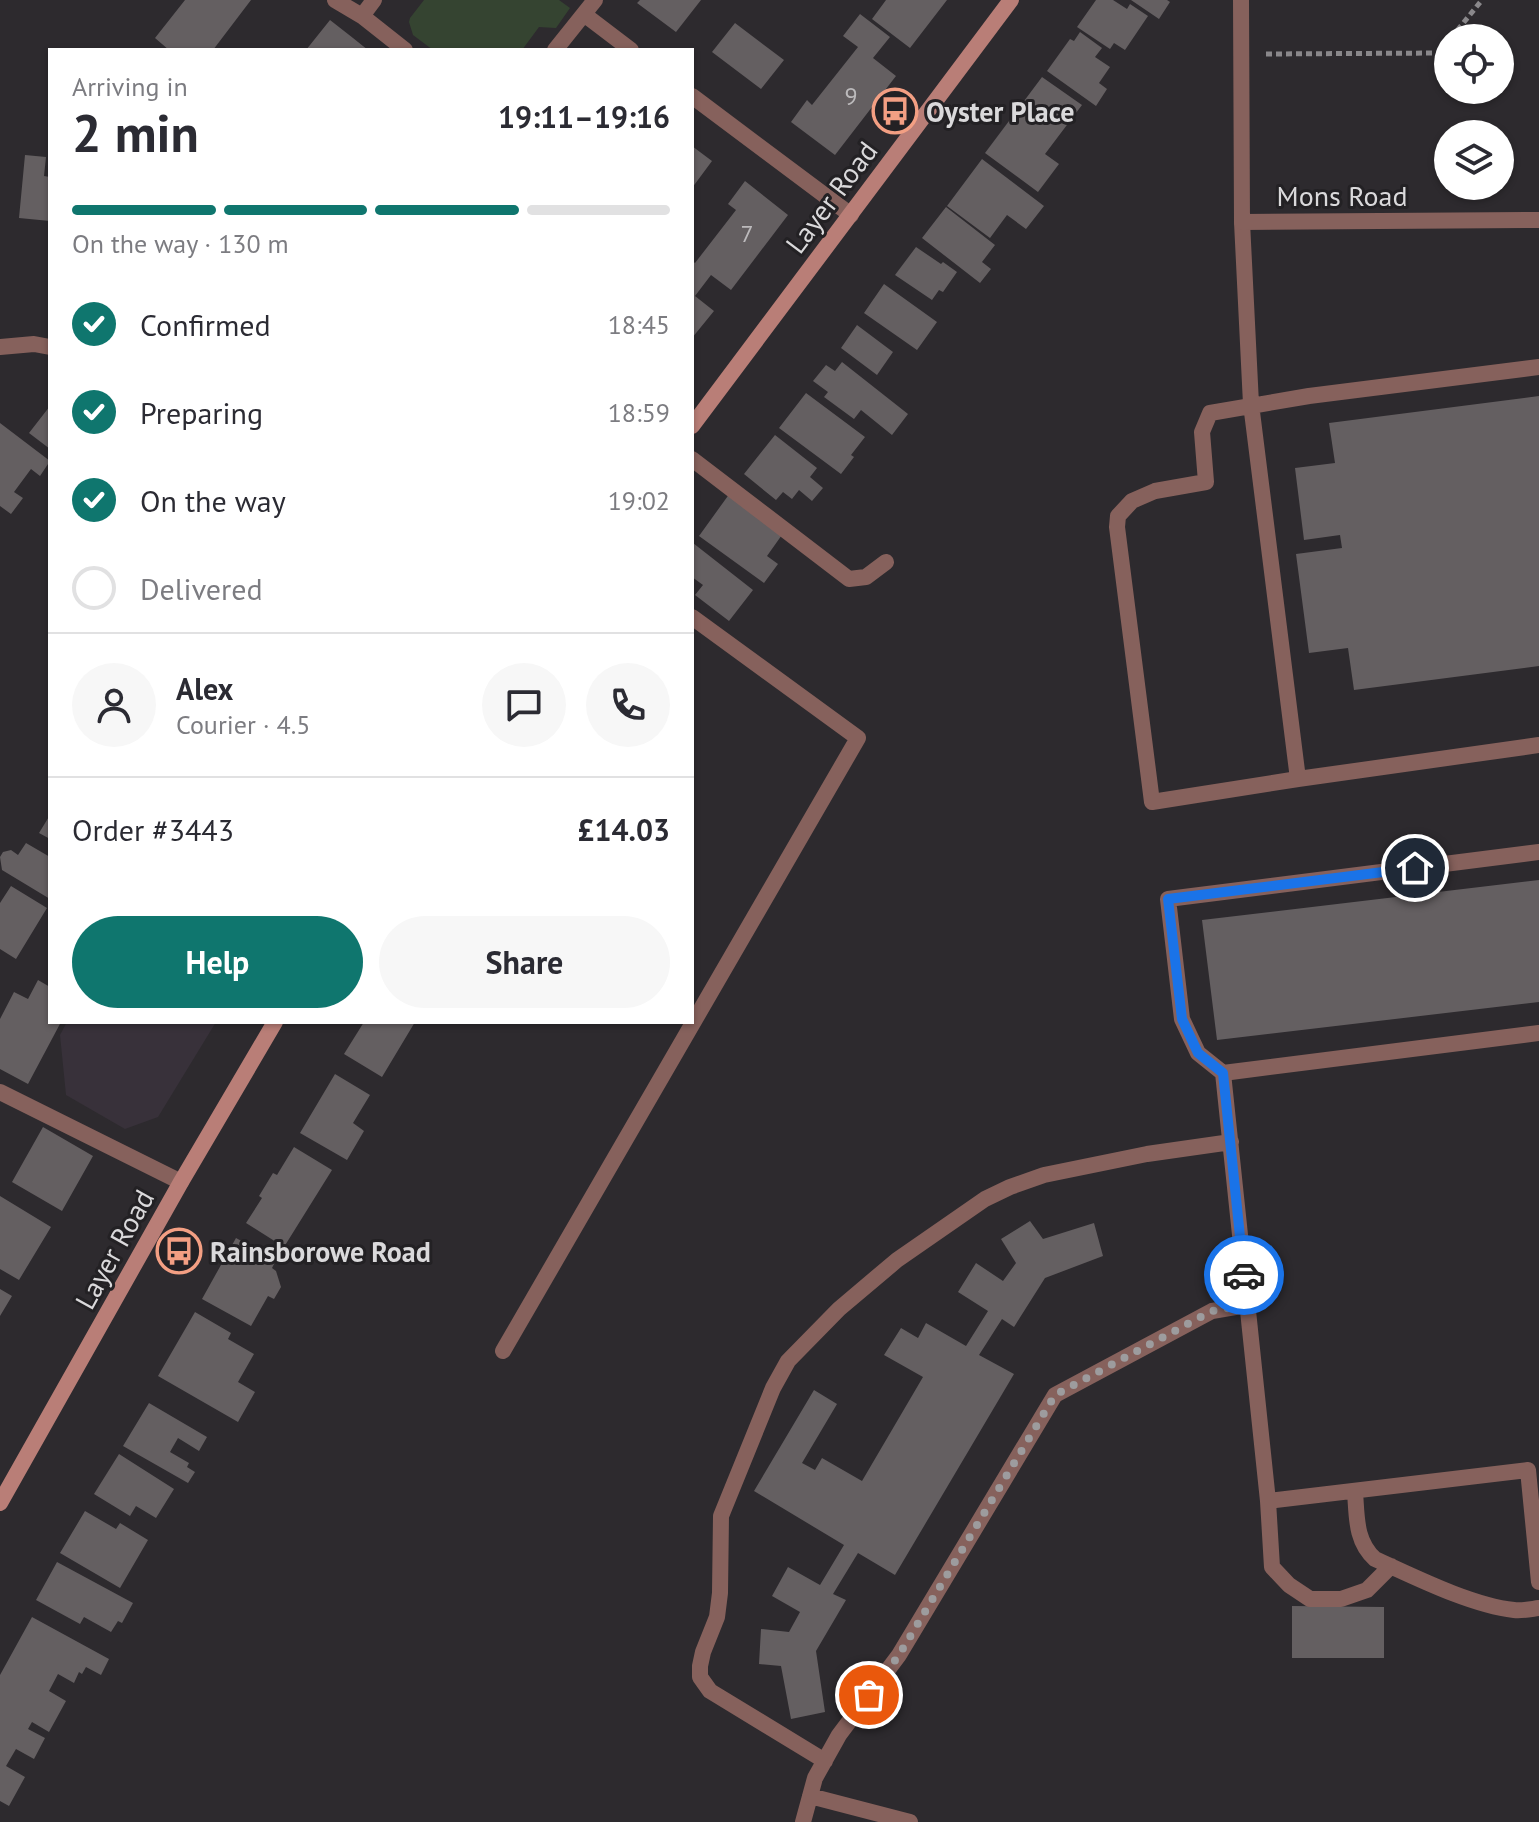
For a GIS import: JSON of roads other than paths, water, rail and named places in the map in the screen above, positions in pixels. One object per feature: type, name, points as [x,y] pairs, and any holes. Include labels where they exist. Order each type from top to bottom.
[{"type":"main road","name":"Layer Road","points":[[694,423],[1011,0]]},
{"type":"main road","name":"Layer Road","points":[[0,1503],[274,1024]]},
{"type":"street","points":[[335,0],[362,16],[402,48]]},
{"type":"street","points":[[362,16],[374,0]]},
{"type":"street","points":[[557,48],[595,0]]},
{"type":"street","points":[[1241,0],[1242,222],[1251,404],[1298,779]]},
{"type":"street","points":[[585,15],[628,48]]},
{"type":"street","points":[[694,97],[851,215]]},
{"type":"street","name":"Mons Road","points":[[1242,222],[1539,220]]},
{"type":"street","points":[[0,347],[34,344],[48,347]]},
{"type":"street","points":[[1539,367],[1251,404],[1210,413],[1202,432],[1206,482],[1155,491],[1132,501],[1118,516],[1152,802],[1539,745]]},
{"type":"street","points":[[694,461],[849,579],[866,577],[886,562]]},
{"type":"street","points":[[694,618],[858,738],[694,1020]]},
{"type":"street","points":[[1391,1566],[1367,1590],[1341,1599],[1310,1599],[1289,1585],[1272,1567],[1268,1501],[1223,1073],[1198,1053],[1182,1019],[1168,899],[1539,852]]},
{"type":"street","points":[[503,1351],[692,1024]]},
{"type":"street","points":[[1223,1073],[1539,1033]]},
{"type":"street","points":[[0,1092],[181,1182]]},
{"type":"street","points":[[825,1761],[710,1691],[700,1677],[703,1652],[717,1617],[721,1516],[773,1388],[788,1361],[839,1309],[897,1260],[985,1199],[1044,1175],[1147,1154],[1231,1142]]},
{"type":"street","points":[[803,1822],[815,1778],[839,1735],[899,1655],[1055,1395],[1212,1311],[1247,1305]]},
{"type":"street","points":[[1268,1501],[1534,1470],[1539,1582]]},
{"type":"street","points":[[1355,1492],[1358,1532],[1366,1551],[1375,1559],[1441,1588],[1494,1606],[1518,1611],[1539,1608]]},
{"type":"street","points":[[810,1796],[910,1822]]},
{"type":"place","name":"Oyster Place","points":[[895,111]]},
{"type":"place","name":"Rainsborowe Road","points":[[179,1251]]}]
